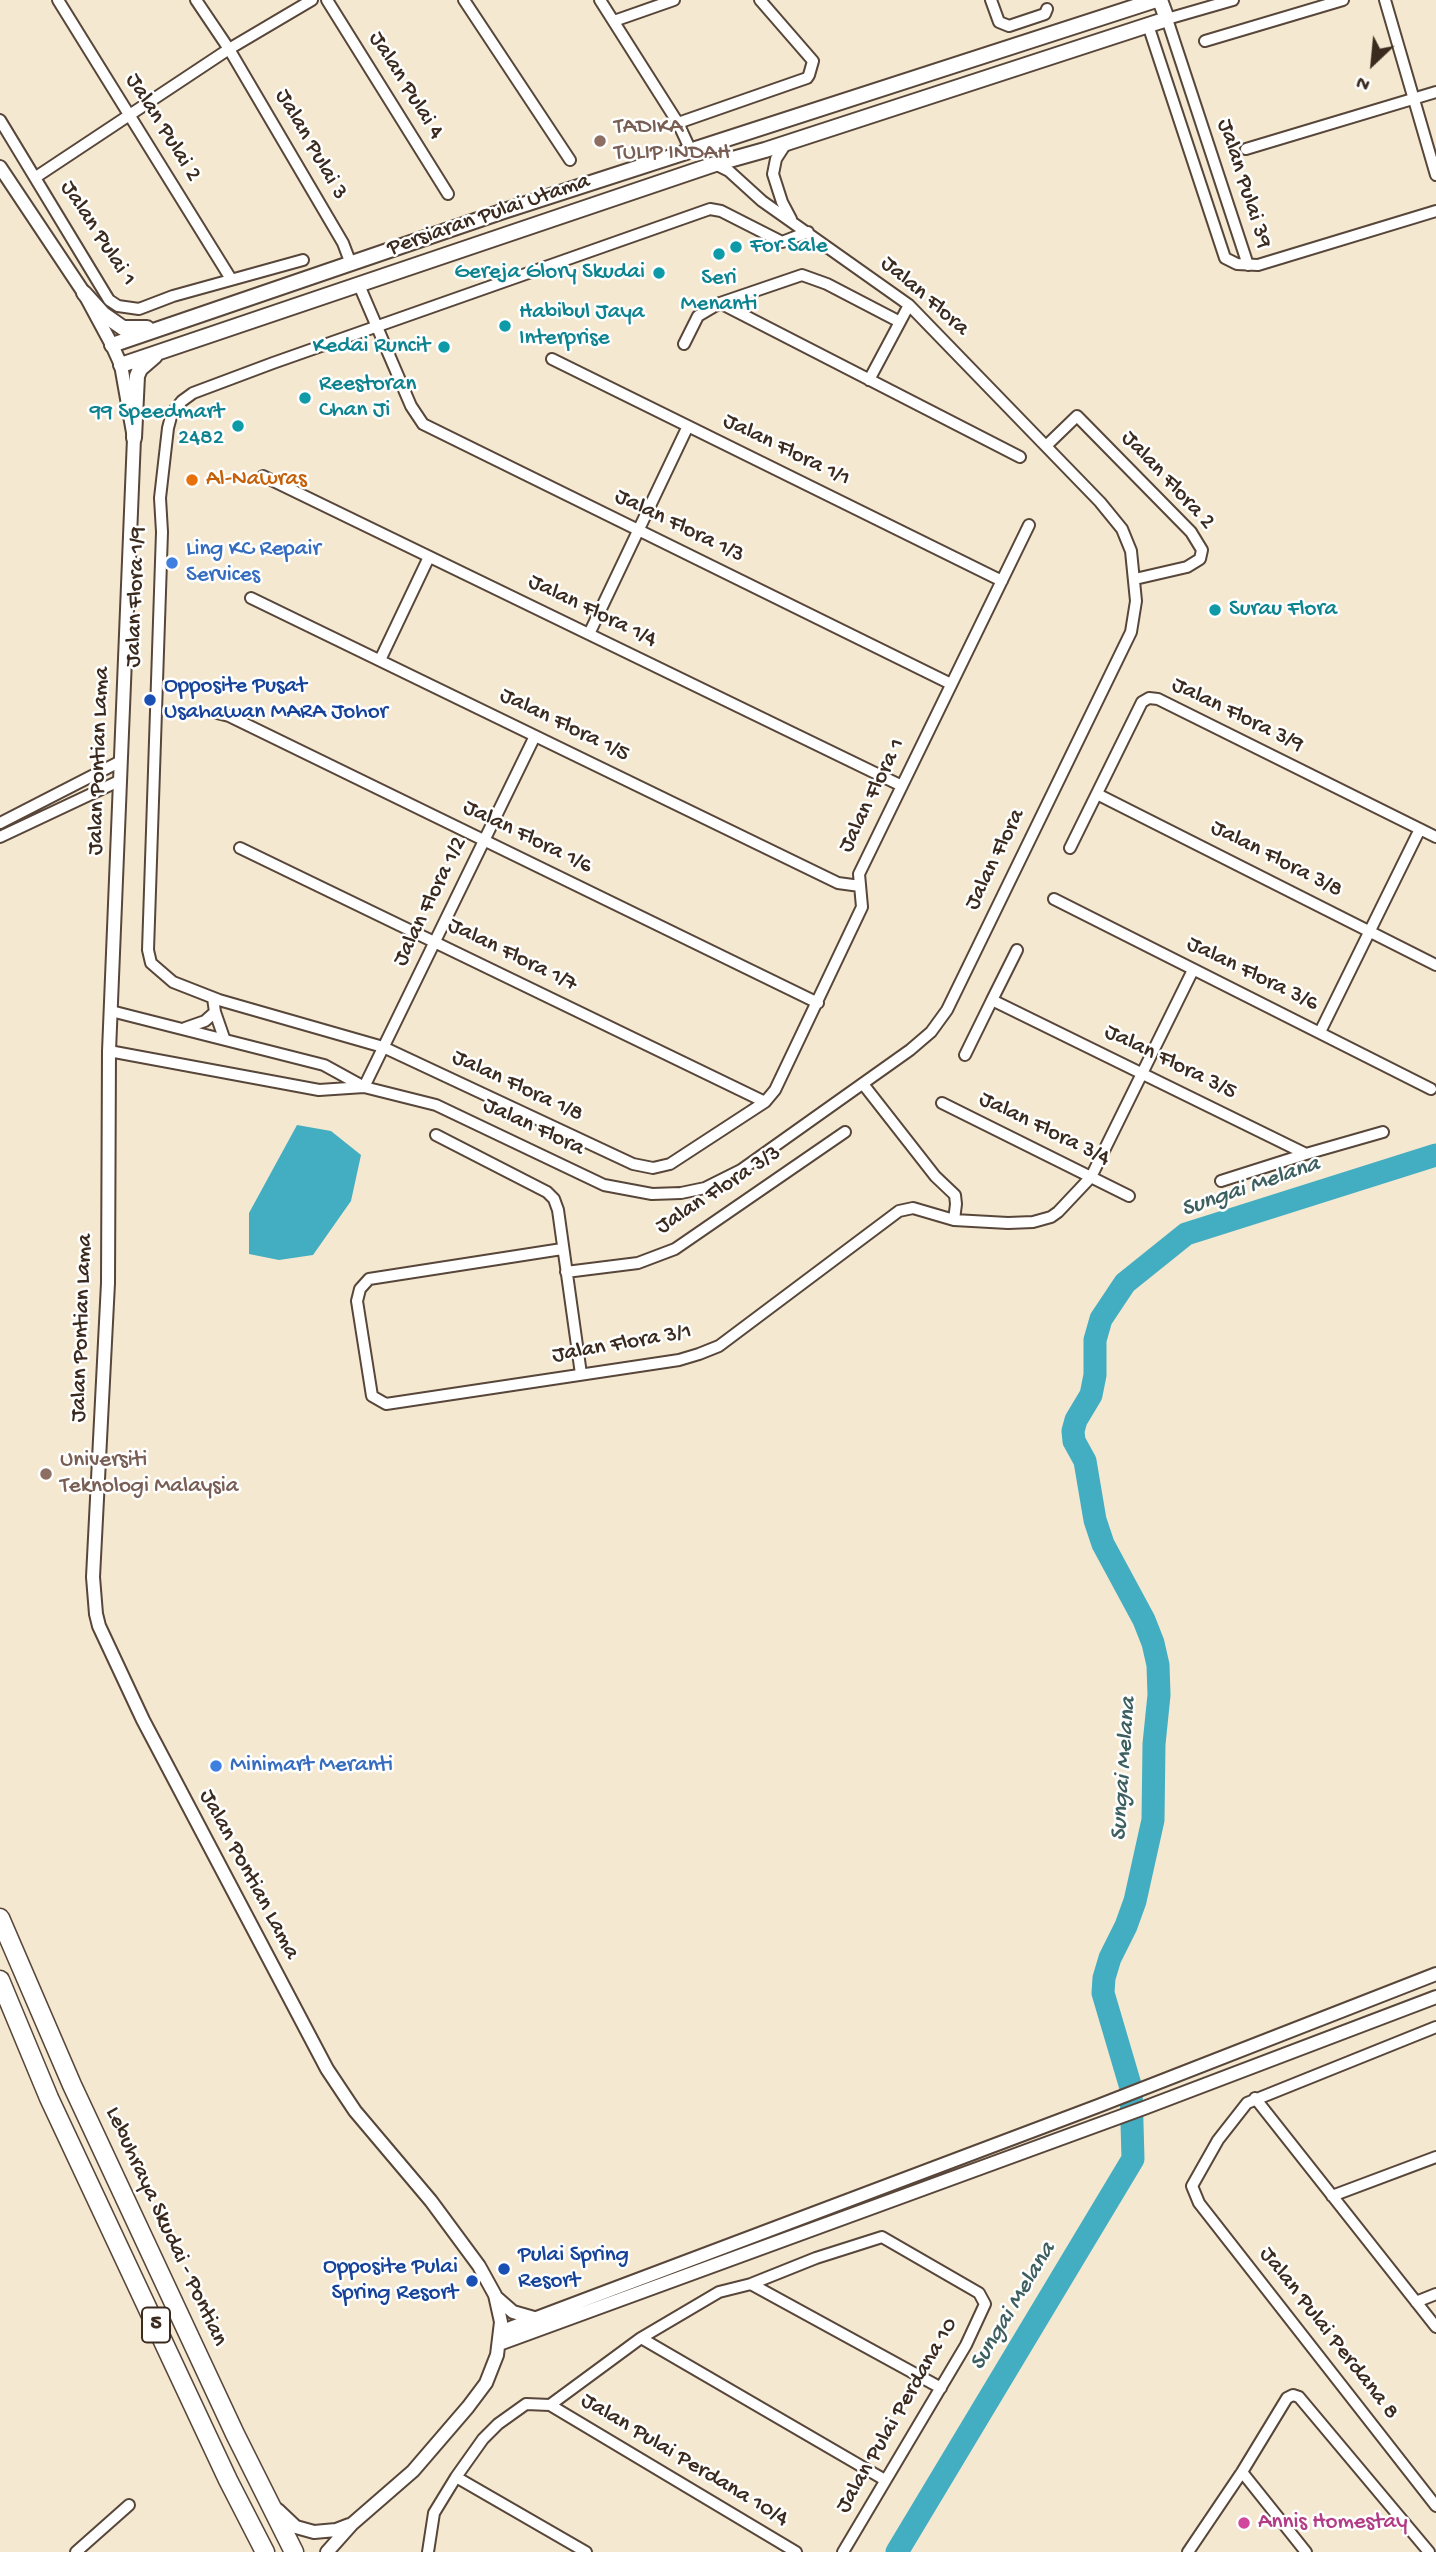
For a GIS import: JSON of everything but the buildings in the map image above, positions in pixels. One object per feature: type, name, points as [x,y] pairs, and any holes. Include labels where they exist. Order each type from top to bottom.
[{"type":"highway","name":"Lebuhraya Skudai - Pontian","points":[[0,1919],[72,2085],[234,2434],[294,2552]]},
{"type":"highway","name":"5","points":[[0,1980],[49,2098],[265,2552]]},
{"type":"main road","name":"Persiaran Pulai Utama","points":[[112,345],[1140,2],[1158,0]]},
{"type":"main road","points":[[1158,0],[1167,19]]},
{"type":"main road","points":[[1140,2],[1148,25]]},
{"type":"main road","name":"Persiaran Pulai Utama","points":[[121,365],[715,164],[1167,19]]},
{"type":"main road","points":[[351,264],[359,285]]},
{"type":"main road","points":[[84,293],[103,314],[123,328],[169,326]]},
{"type":"main road","points":[[134,438],[137,376],[144,365],[168,348]]},
{"type":"street","name":"Jalan Pulai 2","points":[[58,0],[231,279]]},
{"type":"street","name":"Jalan Pulai 3","points":[[197,0],[229,49],[343,243],[351,264]]},
{"type":"street","points":[[36,177],[229,49],[312,0]]},
{"type":"street","name":"Jalan Pulai 4","points":[[327,0],[448,194]]},
{"type":"street","points":[[464,0],[570,160]]},
{"type":"street","points":[[600,0],[678,123],[691,151]]},
{"type":"street","points":[[614,21],[674,0]]},
{"type":"street","points":[[678,123],[807,78],[813,61],[760,0]]},
{"type":"street","points":[[991,0],[999,22],[1009,26],[1045,14],[1047,9]]},
{"type":"street","name":"Persiaran Pulai Utama","points":[[1167,19],[1233,0]]},
{"type":"street","points":[[1205,41],[1343,0]]},
{"type":"street","points":[[1385,0],[1436,175]]},
{"type":"street","name":"Jalan Pulai 39","points":[[1148,25],[1225,258],[1237,264],[1248,265],[1167,19]]},
{"type":"street","points":[[1246,149],[1436,92]]},
{"type":"street","name":"Jalan Pulai 1","points":[[0,120],[109,300],[118,306],[139,309],[173,296],[303,260]]},
{"type":"street","name":"Jalan Flora","points":[[787,142],[776,159],[773,174],[782,202],[792,220]]},
{"type":"street","name":"Jalan Flora","points":[[111,1011],[324,1065],[364,1087],[436,1105],[604,1185],[652,1194],[681,1193],[705,1188],[741,1170],[863,1084],[931,1032],[947,1010],[1131,632],[1136,601],[1131,551],[1122,530],[1100,502],[909,305],[762,201],[729,171],[715,164]]},
{"type":"street","name":"Jalan Pontian Lama","points":[[0,167],[84,293],[112,345],[121,365],[134,438],[109,1051],[108,1283],[93,1577],[94,1603],[99,1626],[143,1720],[327,2069],[355,2111],[439,2212],[479,2266],[495,2295],[500,2338],[486,2383],[447,2434],[413,2471],[352,2524],[327,2552]]},
{"type":"street","name":"Jalan Flora 1/9","points":[[383,1047],[213,998],[173,982],[151,963],[148,950],[162,532],[160,498],[168,428],[173,414],[182,401],[193,393],[710,209],[721,211],[782,242],[808,232]]},
{"type":"street","points":[[1248,265],[1258,265],[1436,211]]},
{"type":"street","points":[[684,344],[698,316],[720,303],[803,275],[827,284],[900,322]]},
{"type":"street","name":"Jalan Flora 1/3","points":[[359,285],[404,390],[423,424],[951,684]]},
{"type":"street","points":[[720,303],[1020,457]]},
{"type":"street","points":[[869,380],[909,305]]},
{"type":"street","name":"Jalan Flora 1/1","points":[[552,359],[1002,581]]},
{"type":"street","name":"Jalan Flora 2","points":[[1046,446],[1077,416],[1191,532],[1202,550],[1200,559],[1187,567],[1135,579]]},
{"type":"street","points":[[589,634],[688,426]]},
{"type":"street","name":"Jalan Flora 1/4","points":[[263,476],[902,786]]},
{"type":"street","name":"Jalan Flora 1","points":[[633,1164],[653,1168],[670,1164],[765,1102],[775,1090],[862,907],[859,874],[1029,525]]},
{"type":"street","points":[[380,660],[429,557]]},
{"type":"street","name":"Jalan Flora 1/5","points":[[251,598],[838,883],[860,886]]},
{"type":"street","name":"Jalan Flora 3/9","points":[[1070,848],[1142,702],[1149,698],[1158,699],[1420,829]]},
{"type":"street","name":"Jalan Flora 1/6","points":[[217,713],[229,716],[817,1003]]},
{"type":"street","name":"Jalan Flora 1/2","points":[[364,1087],[535,736]]},
{"type":"street","points":[[0,823],[121,761]]},
{"type":"street","points":[[0,837],[121,780]]},
{"type":"street","name":"Jalan Flora 3/8","points":[[1097,794],[1436,965]]},
{"type":"street","points":[[1320,1032],[1420,829],[1436,837]]},
{"type":"street","name":"Jalan Flora 1/7","points":[[240,848],[765,1102]]},
{"type":"street","name":"Jalan Flora 3/6","points":[[1054,899],[1432,1088]]},
{"type":"street","points":[[965,1055],[1017,950]]},
{"type":"street","name":"Jalan Flora 3/1","points":[[562,1249],[369,1279],[360,1289],[357,1301],[372,1396],[386,1404],[680,1360],[719,1346],[899,1211],[913,1208],[954,1220],[1008,1223],[1033,1222],[1051,1217],[1091,1177],[1192,970]]},
{"type":"street","points":[[213,998],[224,1038]]},
{"type":"street","name":"Jalan Flora 3/5","points":[[992,1000],[1306,1154]]},
{"type":"street","points":[[183,1028],[194,1027],[215,1012]]},
{"type":"street","name":"Jalan Flora 1/8","points":[[383,1047],[633,1164]]},
{"type":"street","name":"Jalan Flora","points":[[109,1051],[319,1090],[364,1087]]},
{"type":"street","points":[[863,1084],[935,1177],[954,1195],[954,1220]]},
{"type":"street","name":"Jalan Flora 3/4","points":[[942,1103],[1129,1196]]},
{"type":"street","name":"Jalan Flora 3/3","points":[[566,1272],[638,1263],[675,1249],[845,1132]]},
{"type":"street","points":[[1222,1181],[1383,1132]]},
{"type":"street","points":[[436,1135],[547,1192],[554,1199],[558,1210],[581,1374]]},
{"type":"street","points":[[500,2338],[534,2318],[1098,2106],[1436,1974]]},
{"type":"street","points":[[500,2338],[527,2334],[1144,2108],[1436,1997]]},
{"type":"street","points":[[1436,2027],[1255,2098],[1436,2327]]},
{"type":"street","name":"Jalan Pulai Perdana 8","points":[[1255,2098],[1247,2103],[1218,2140],[1192,2186],[1199,2203],[1436,2506]]},
{"type":"street","points":[[1332,2196],[1436,2157]]},
{"type":"street","name":"Jalan Pulai Perdana 10","points":[[751,2284],[882,2237],[979,2293],[985,2300],[983,2311],[941,2388],[843,2552]]},
{"type":"street","points":[[428,2552],[434,2513],[483,2439],[498,2424],[526,2404],[550,2405],[640,2338],[719,2292],[751,2284],[941,2388]]},
{"type":"street","points":[[1416,2302],[1436,2294]]},
{"type":"street","points":[[495,2295],[513,2312],[534,2318]]},
{"type":"street","points":[[486,2383],[501,2360],[527,2334]]},
{"type":"street","points":[[640,2338],[885,2480]]},
{"type":"street","points":[[1188,2552],[1242,2472],[1287,2398],[1293,2395],[1299,2397],[1429,2552]]},
{"type":"street","name":"Jalan Pulai Perdana 10/4","points":[[550,2405],[796,2552]]},
{"type":"street","name":"Jalan Pontian Lama","points":[[234,2434],[282,2516],[296,2527],[314,2532],[336,2530],[352,2524]]},
{"type":"street","points":[[1242,2472],[1306,2552]]},
{"type":"street","points":[[456,2477],[586,2552]]},
{"type":"street","points":[[76,2552],[129,2505]]},
{"type":"water","points":[[297,1125],[331,1131],[361,1155],[351,1201],[313,1255],[279,1260],[249,1254],[249,1213]]},
{"type":"waterway","name":"Sungai Melana","points":[[897,2552],[1133,2159],[1131,2088],[1103,1993],[1110,1958],[1135,1901],[1153,1820],[1158,1665],[1144,1620],[1103,1544],[1095,1520],[1085,1461],[1074,1441],[1076,1420],[1091,1395],[1095,1375],[1095,1340],[1101,1319],[1125,1283],[1186,1234],[1436,1155]]},
{"type":"place","name":"TADIKA TULIP INDAH","points":[[600,141]]},
{"type":"place","name":"For Sale","points":[[736,247]]},
{"type":"place","name":"Seri Menanti","points":[[719,254]]},
{"type":"place","name":"Gereja Glory Skudai","points":[[659,273]]},
{"type":"place","name":"Habibul Jaya Interprise","points":[[505,326]]},
{"type":"place","name":"Kedai Runcit","points":[[444,347]]},
{"type":"place","name":"Reestoran Chan Ji","points":[[305,398]]},
{"type":"place","name":"99 Speedmart 2482","points":[[238,426]]},
{"type":"place","name":"Al-Nawras","points":[[192,480]]},
{"type":"place","name":"Ling KC Repair Services","points":[[172,563]]},
{"type":"place","name":"Surau Flora","points":[[1215,610]]},
{"type":"place","name":"Opposite Pusat Usahawan MARA Johor","points":[[150,700]]},
{"type":"place","name":"Universiti Teknologi Malaysia","points":[[46,1474]]},
{"type":"place","name":"Minimart Meranti","points":[[216,1766]]},
{"type":"place","name":"Pulai Spring Resort","points":[[504,2269]]},
{"type":"place","name":"Opposite Pulai Spring Resort","points":[[472,2281]]},
{"type":"place","name":"Annis Homestay","points":[[1244,2523]]}]
